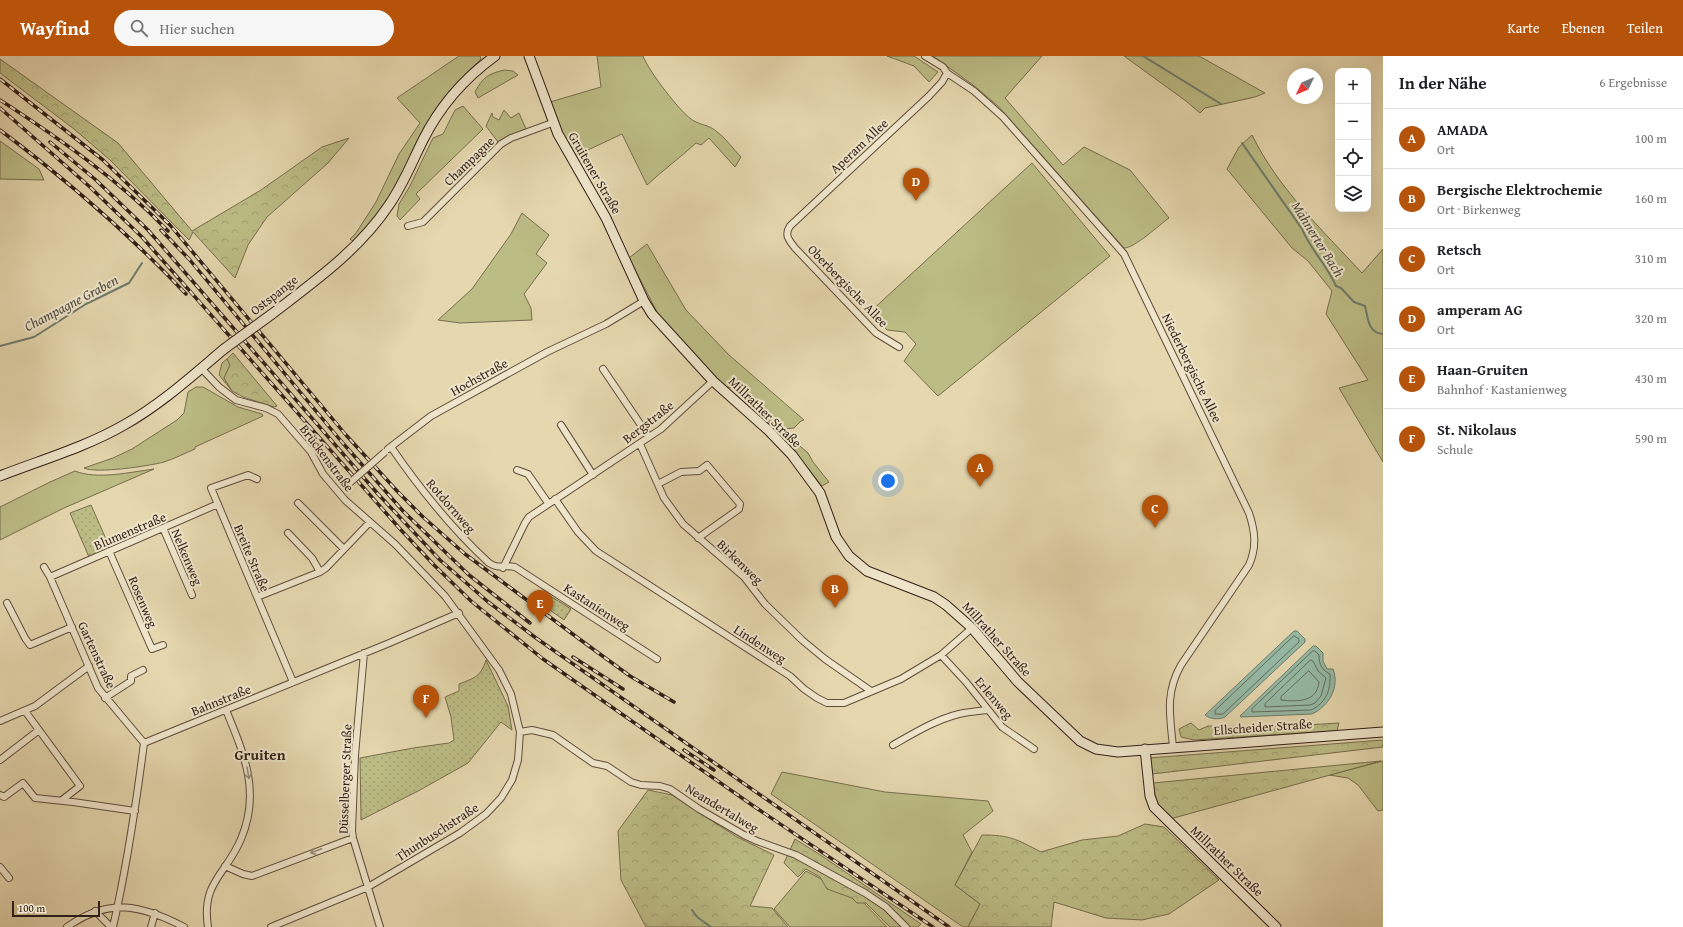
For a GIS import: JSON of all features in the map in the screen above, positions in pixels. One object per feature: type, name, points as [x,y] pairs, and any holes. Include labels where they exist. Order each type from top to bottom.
[{"type":"main road","name":"Ostspange","points":[[0,476],[100,437],[147,411],[224,349],[272,314],[344,257],[370,230],[398,191],[440,110],[466,79],[495,56]]},
{"type":"main road","name":"Gruitener Straße","points":[[530,56],[552,123],[609,224],[644,301]]},
{"type":"main road","name":"Millrather Straße","points":[[644,301],[659,323],[713,381],[782,444],[804,470],[820,493],[838,540],[848,556],[855,563],[876,576],[934,597],[954,610],[972,628],[1018,682],[1080,741],[1090,747],[1104,751],[1118,752],[1145,749],[1150,796],[1154,807],[1159,814],[1276,927]]},
{"type":"main road","name":"Ellscheider Straße","points":[[1145,749],[1383,732]]},
{"type":"street","name":"Niederbergische Allee","points":[[925,56],[943,67],[947,73],[974,91],[1003,117],[1124,254],[1251,518],[1255,540],[1253,554],[1249,565],[1181,665],[1173,681],[1169,702],[1173,747]]},
{"type":"street","name":"Aperam Allee","points":[[786,234],[790,226],[929,96],[942,82],[947,73]]},
{"type":"street","name":"Champagne","points":[[408,226],[423,222],[501,144],[511,138],[552,123]]},
{"type":"street","name":"Oberbergische Allee","points":[[786,234],[787,238],[795,248],[876,333],[898,347]]},
{"type":"street","name":"Hochstraße","points":[[338,493],[387,450],[422,422],[446,407],[546,352],[606,324],[644,301]]},
{"type":"street","name":"Brückenstraße","points":[[202,368],[219,387],[236,400],[266,408],[278,414],[311,452],[323,474],[338,493],[352,508],[370,522],[429,578],[458,613]]},
{"type":"street","points":[[603,369],[649,437]]},
{"type":"street","name":"Bergstraße","points":[[503,568],[524,523],[535,512],[661,429],[713,381]]},
{"type":"street","points":[[560,425],[592,475]]},
{"type":"street","name":"Birkenweg","points":[[640,444],[658,484],[672,510],[683,524],[744,577],[766,604],[802,640],[825,659],[870,691]]},
{"type":"street","name":"Rotdornweg","points":[[387,450],[450,524],[489,563],[496,567],[503,568]]},
{"type":"street","points":[[658,484],[681,472],[699,471],[707,465],[740,504],[739,509],[698,538]]},
{"type":"street","points":[[517,470],[528,474],[548,503]]},
{"type":"street","name":"Breite Straße","points":[[257,479],[248,476],[211,488],[293,682]]},
{"type":"street","name":"Lindenweg","points":[[555,499],[578,532],[596,551],[790,676],[817,698],[827,703],[844,703],[900,679],[941,655],[972,628]]},
{"type":"street","points":[[298,503],[344,549]]},
{"type":"street","name":"Blumenstraße","points":[[50,577],[218,504]]},
{"type":"street","points":[[257,597],[320,572],[370,522]]},
{"type":"street","name":"Nelkenweg","points":[[163,528],[192,595]]},
{"type":"street","points":[[288,532],[312,558],[320,572]]},
{"type":"street","name":"Rosenweg","points":[[109,551],[152,649],[163,645]]},
{"type":"street","name":"Kastanienweg","points":[[503,568],[511,566],[516,567],[658,659]]},
{"type":"street","name":"Gartenstraße","points":[[44,567],[50,577],[98,688],[144,743]]},
{"type":"street","points":[[7,603],[30,645],[72,627]]},
{"type":"street","name":"Bahnstraße","points":[[144,743],[458,613]]},
{"type":"street","name":"Thunbuschstraße","points":[[271,927],[368,887],[460,833],[495,806],[508,789],[514,773],[520,746],[520,732],[511,694],[499,670],[458,613]]},
{"type":"street","name":"Düsselberger Straße","points":[[364,653],[355,755],[353,838],[380,927]]},
{"type":"street","name":"Erlenweg","points":[[941,655],[966,682],[1002,727],[1034,749]]},
{"type":"street","points":[[0,721],[35,706],[88,666]]},
{"type":"street","points":[[105,698],[131,681],[131,676],[143,670]]},
{"type":"street","points":[[208,927],[206,912],[207,897],[214,882],[240,840],[246,825],[250,794],[248,769],[243,750],[226,710]]},
{"type":"street","points":[[893,744],[929,724],[946,717],[960,713],[987,710]]},
{"type":"street","points":[[25,711],[80,786],[62,800]]},
{"type":"street","points":[[0,760],[39,730]]},
{"type":"street","name":"Neandertalweg","points":[[520,732],[532,730],[553,735],[594,763],[606,766],[631,782],[670,789],[699,809],[744,835],[796,855],[865,893],[886,907],[906,927]]},
{"type":"street","points":[[95,911],[112,927],[118,906],[136,811],[144,743]]},
{"type":"street","points":[[0,795],[4,797],[23,783],[35,798],[62,800],[136,811]]},
{"type":"street","points":[[225,866],[243,874],[252,876],[353,838]]},
{"type":"street","points":[[0,867],[9,878]]},
{"type":"street","points":[[67,927],[87,914],[118,906],[155,913],[184,927]]},
{"type":"street","points":[[152,927],[155,913]]},
{"type":"green space","points":[[459,56],[480,56],[481,59],[437,107],[422,133],[395,189],[354,242],[350,239],[356,233],[376,202],[399,154],[420,123],[397,98]]},
{"type":"green space","points":[[597,56],[643,56],[658,81],[681,110],[694,121],[711,127],[720,134],[741,157],[735,167],[709,138],[701,145],[696,143],[647,185],[622,134],[573,157],[556,121],[550,102],[601,87]]},
{"type":"green space","points":[[887,56],[914,56],[938,72],[929,82],[914,66]]},
{"type":"green space","points":[[933,56],[1042,56],[1005,98],[1063,165],[1084,147],[1130,170],[1169,218],[1134,244],[1124,248],[998,106],[973,85]]},
{"type":"green space","points":[[1124,56],[1199,56],[1265,93],[1255,97],[1205,108],[1200,113]]},
{"type":"green space","points":[[0,59],[118,143],[192,231],[261,190],[322,147],[349,138],[328,163],[267,217],[248,245],[235,278],[193,232],[189,240],[110,160],[74,129],[0,73]]},
{"type":"green space","points":[[504,70],[513,71],[518,75],[478,98],[475,92],[483,80],[494,73]]},
{"type":"green space","points":[[463,106],[483,129],[416,194],[420,199],[400,220],[397,216],[399,204],[410,186],[433,138],[443,134],[455,110]]},
{"type":"green space","points":[[504,110],[511,118],[519,113],[526,129],[498,142],[486,126],[492,113],[493,117],[499,120]]},
{"type":"green space","points":[[1252,135],[1275,173],[1288,191],[1316,224],[1362,273],[1383,249],[1383,462],[1339,388],[1368,380],[1326,314],[1332,291],[1308,261],[1292,248],[1227,169],[1239,147]]},
{"type":"green space","points":[[0,141],[39,169],[44,180],[0,179]]},
{"type":"green space","points":[[1032,163],[1110,256],[938,396],[904,361],[916,344],[905,332],[887,330],[870,312]]},
{"type":"green space","points":[[522,213],[549,235],[536,254],[547,263],[524,294],[531,308],[532,320],[460,323],[438,320],[472,289],[511,234]]},
{"type":"green space","points":[[647,244],[686,310],[729,355],[804,420],[794,428],[784,429],[794,441],[808,453],[813,462],[829,482],[822,486],[796,453],[769,424],[769,419],[760,412],[755,413],[753,411],[754,407],[733,388],[726,387],[701,362],[658,314],[629,258]]},
{"type":"green space","points":[[233,353],[277,406],[274,407],[243,397],[232,391],[224,378],[230,365],[227,359]]},
{"type":"green space","points":[[227,359],[230,365],[224,378],[232,391],[219,375],[222,363]]},
{"type":"green space","points":[[196,387],[203,387],[238,407],[262,414],[263,416],[195,447],[195,449],[164,462],[111,470],[90,470],[84,468],[113,458],[132,449],[177,420],[184,413],[188,392]]},
{"type":"green space","points":[[154,469],[64,508],[0,540],[0,507],[50,482],[75,471],[84,474],[104,475]]},
{"type":"green space","points":[[91,505],[110,548],[89,557],[70,513]]},
{"type":"green space","points":[[547,594],[571,609],[564,620],[547,608]]},
{"type":"green space","points":[[486,660],[508,706],[512,730],[501,722],[468,763],[420,790],[361,820],[360,758],[449,743],[454,740],[451,717],[445,697],[459,691],[459,684],[476,676],[482,670]]},
{"type":"green space","points":[[1191,723],[1199,730],[1208,726],[1273,727],[1339,723],[1337,731],[1194,740],[1181,737],[1179,729]]},
{"type":"green space","points":[[1383,740],[1383,747],[1152,774],[1149,758]]},
{"type":"green space","points":[[1381,761],[1170,819],[1157,807],[1153,783]]},
{"type":"green space","points":[[1383,761],[1383,810],[1378,811],[1358,785],[1348,778],[1329,775]]},
{"type":"green space","points":[[782,772],[885,792],[988,801],[993,811],[963,835],[972,852],[955,885],[980,904],[968,927],[963,927],[771,794]]},
{"type":"green space","points":[[648,790],[672,795],[737,837],[774,855],[750,906],[772,908],[788,927],[646,927],[621,880],[618,831]]},
{"type":"green space","points":[[1145,824],[1164,827],[1219,880],[1169,914],[1142,920],[1106,918],[1054,902],[1051,927],[968,927],[980,904],[955,885],[982,835],[1000,836],[1013,839],[1041,852],[1082,840],[1118,836]]},
{"type":"green space","points":[[795,839],[921,924],[918,927],[890,927],[866,903],[857,903],[852,898],[827,889],[820,877],[806,869],[798,877],[784,863]]},
{"type":"green space","points":[[806,871],[861,900],[887,927],[790,927],[774,909]]},
{"type":"water","points":[[1294,631],[1297,631],[1305,639],[1305,642],[1225,717],[1215,719],[1205,715]]},
{"type":"water","points":[[1313,646],[1316,646],[1323,653],[1323,661],[1327,669],[1333,669],[1335,676],[1332,695],[1318,711],[1312,714],[1240,716]]},
{"type":"waterway","name":"Mahnerter Bach","points":[[1143,56],[1221,104]]},
{"type":"waterway","name":"Mahnerter Bach","points":[[1242,143],[1302,229],[1336,286],[1341,288],[1354,302],[1365,306],[1368,320],[1372,328],[1374,331],[1383,334]]},
{"type":"waterway","name":"Champagne Graben","points":[[0,346],[34,337],[86,304],[129,283],[142,263]]},
{"type":"waterway","points":[[692,910],[697,917],[711,927]]},
{"type":"railway","points":[[0,79],[103,160],[170,225],[346,435],[423,517],[465,554],[582,641],[630,676],[674,702]]},
{"type":"railway","points":[[0,100],[45,130],[109,177],[168,231]]},
{"type":"railway","points":[[0,108],[90,187],[142,237],[401,530],[471,601],[543,659],[752,805],[933,927]]},
{"type":"railway","points":[[0,130],[97,208],[186,294]]},
{"type":"railway","points":[[50,142],[96,180],[148,230],[378,494],[440,560],[487,601],[536,638],[949,927]]},
{"type":"railway","points":[[161,230],[189,259],[341,441],[403,511],[469,575],[530,623]]},
{"type":"railway","points":[[573,657],[623,689]]},
{"type":"railway","points":[[684,750],[714,770]]},
{"type":"place","name":"amperam AG","points":[[916,201]]},
{"type":"place","name":"AMADA","points":[[980,487]]},
{"type":"place","name":"Retsch","points":[[1155,528]]},
{"type":"place","name":"Bergische Elektrochemie","points":[[835,608]]},
{"type":"place","name":"Haan-Gruiten","points":[[540,623]]},
{"type":"place","name":"St. Nikolaus","points":[[426,718]]},
{"type":"district","name":"Gruiten","points":[[260,754]]}]
